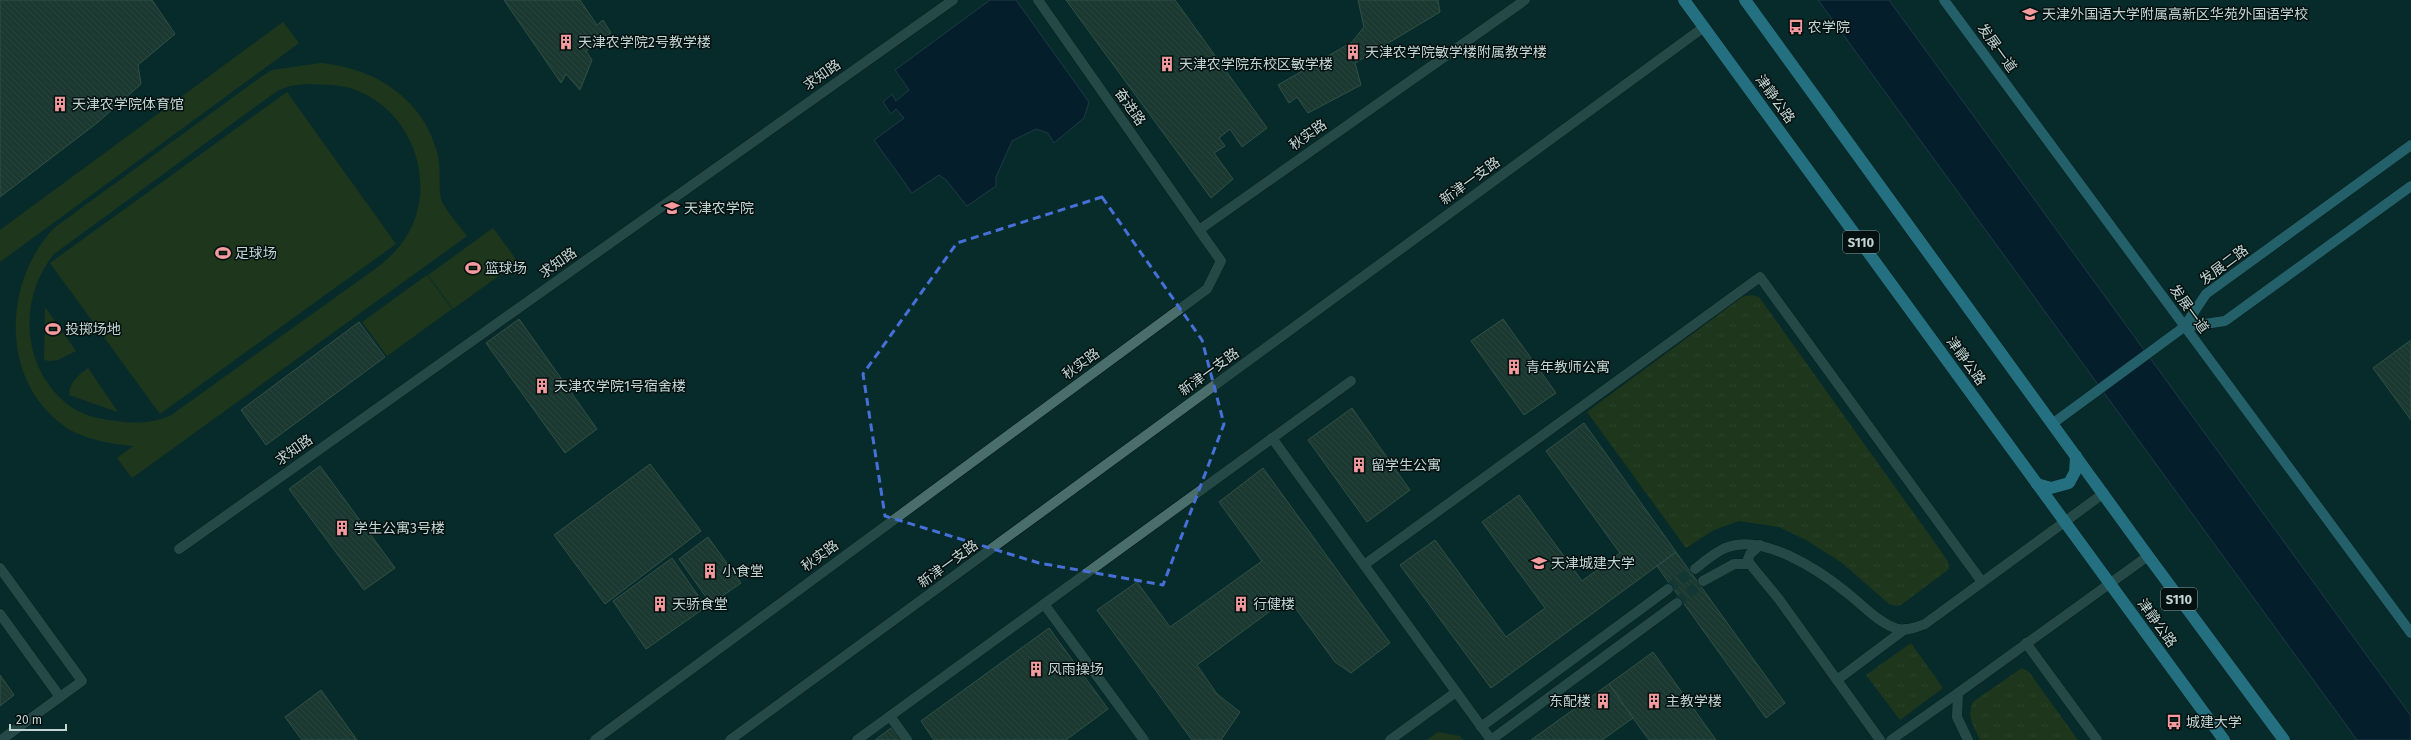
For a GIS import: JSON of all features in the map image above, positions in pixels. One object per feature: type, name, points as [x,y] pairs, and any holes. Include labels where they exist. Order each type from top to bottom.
[{"type":"highway","name":"津静公路","points":[[1684,0],[2224,740]]},
{"type":"highway","name":"S110","points":[[1745,0],[2052,424],[2104,493],[2148,556],[2284,740]]},
{"type":"highway","points":[[2037,484],[2051,488],[2069,483],[2075,472],[2076,456]]},
{"type":"main road","name":"发展一道","points":[[1944,0],[2411,634]]},
{"type":"main road","name":"发展二路","points":[[2184,326],[2206,294],[2411,145]]},
{"type":"main road","points":[[2052,424],[2184,326],[2225,321],[2411,186]]},
{"type":"street","name":"求知路","points":[[179,548],[953,0]]},
{"type":"street","name":"奋进路","points":[[1038,0],[1199,230]]},
{"type":"street","name":"秋实路","points":[[595,740],[1207,289],[1221,261],[1199,230],[1524,0]]},
{"type":"street","name":"新津一支路","points":[[730,740],[1704,27]]},
{"type":"street","points":[[1364,565],[1760,277],[1982,582]]},
{"type":"street","points":[[857,740],[1351,381]]},
{"type":"street","points":[[1272,438],[1491,740],[1677,603]]},
{"type":"street","points":[[1695,569],[1728,547],[1742,544],[1760,545],[1807,566],[1845,591],[1876,617],[1900,629],[1905,629],[1925,624],[2104,493]]},
{"type":"street","points":[[1760,545],[1750,554],[1748,559],[1750,564],[1880,740]]},
{"type":"street","points":[[1891,740],[2148,556]]},
{"type":"street","points":[[1704,581],[1734,564],[1750,564]]},
{"type":"street","points":[[0,568],[82,681],[1,740]]},
{"type":"street","points":[[1481,727],[1668,589]]},
{"type":"street","points":[[1044,604],[1144,740]]},
{"type":"street","points":[[0,614],[60,697]]},
{"type":"street","points":[[1837,680],[1905,629]]},
{"type":"street","points":[[2026,643],[2097,740]]},
{"type":"street","points":[[1390,740],[1456,692]]},
{"type":"street","points":[[1958,693],[1957,717],[1968,740]]},
{"type":"street","points":[[890,716],[907,740]]},
{"type":"highlighted area","points":[[1102,197],[1202,340],[1224,424],[1163,585],[1039,563],[885,516],[863,374],[957,243]]},
{"type":"green space","points":[[283,22],[299,43],[0,262],[0,230]]},
{"type":"green space","points":[[321,63],[341,66],[361,72],[379,80],[395,90],[410,103],[422,119],[431,136],[439,162],[442,203],[467,236],[132,478],[117,458],[133,446],[103,442],[74,432],[50,414],[32,391],[21,364],[16,336],[17,307],[24,278],[36,252],[54,228],[272,70]],"holes":[[[307,84],[340,86],[358,91],[377,101],[393,115],[406,132],[414,152],[419,172],[420,193],[416,214],[408,234],[393,254],[382,264],[170,416],[137,423],[123,422],[90,416],[72,408],[52,389],[40,371],[33,352],[30,332],[30,311],[34,291],[42,272],[54,254],[277,91],[290,86]]]},
{"type":"green space","name":"足球场","points":[[287,92],[396,244],[160,414],[50,263]]},
{"type":"green space","name":"篮球场","points":[[493,228],[518,262],[453,309],[428,275]]},
{"type":"green space","points":[[427,275],[452,309],[387,356],[362,322]]},
{"type":"green space","points":[[1752,295],[1759,297],[1948,561],[1949,569],[1901,605],[1895,606],[1889,604],[1842,563],[1806,540],[1779,527],[1739,521],[1714,530],[1686,548],[1587,412],[1742,297]]},
{"type":"green space","name":"投掷场地","points":[[45,307],[76,351],[58,360],[44,360]]},
{"type":"green space","name":"投掷场地","points":[[88,368],[118,412],[69,395],[69,390],[73,383],[78,376]]},
{"type":"green space","points":[[1911,643],[1943,688],[1900,720],[1866,675]]},
{"type":"green space","points":[[2022,668],[2029,672],[2078,740],[1980,740],[1971,720],[1971,706],[1974,701]]},
{"type":"green space","points":[[1438,732],[1460,736],[1463,740],[1427,740]]},
{"type":"water","points":[[990,0],[1016,0],[1089,102],[1084,118],[1054,143],[1048,133],[1036,129],[1012,141],[996,177],[996,186],[967,206],[946,180],[939,175],[912,193],[874,140],[904,118],[896,109],[891,114],[883,102],[892,94],[896,101],[909,90],[895,70]]},
{"type":"water","points":[[1818,0],[1889,0],[2411,716],[2411,740],[2357,740]]},
{"type":"building","name":"天津农学院体育馆","points":[[0,0],[152,0],[175,34],[138,65],[141,84],[97,123],[0,197]]},
{"type":"building","name":"天津农学院2号教学楼","points":[[504,0],[580,0],[597,25],[603,20],[611,33],[586,51],[592,60],[580,90],[566,74],[561,83]]},
{"type":"building","name":"天津农学院东校区敏学楼","points":[[1066,0],[1175,0],[1267,128],[1242,147],[1230,129],[1219,138],[1225,146],[1214,153],[1233,179],[1211,198]]},
{"type":"building","name":"天津农学院敏学楼附属教学楼","points":[[1358,0],[1438,0],[1440,12],[1355,63],[1361,85],[1308,113],[1297,97],[1289,103],[1278,85],[1352,42],[1364,27]]},
{"type":"building","name":"天津农学院1号宿舍楼","points":[[519,319],[597,429],[565,453],[486,343]]},
{"type":"building","name":"青年教师公寓","points":[[1503,319],[1556,393],[1524,415],[1471,341]]},
{"type":"building","points":[[359,322],[385,357],[266,445],[241,410]]},
{"type":"building","points":[[2411,340],[2411,420],[2373,368]]},
{"type":"building","name":"留学生公寓","points":[[1352,408],[1410,490],[1367,522],[1308,440]]},
{"type":"building","points":[[1584,423],[1676,552],[1491,688],[1400,565],[1435,540],[1506,637],[1545,608],[1482,522],[1519,495],[1582,581],[1620,553],[1546,451]]},
{"type":"building","points":[[650,464],[701,531],[605,604],[554,535]]},
{"type":"building","name":"学生公寓3号楼","points":[[320,466],[395,568],[364,590],[289,489]]},
{"type":"building","name":"行健楼","points":[[1263,468],[1390,643],[1351,673],[1335,662],[1288,598],[1197,665],[1217,694],[1240,712],[1221,740],[1192,740],[1097,610],[1137,582],[1170,627],[1262,561],[1219,502]]},
{"type":"building","name":"小食堂","points":[[708,537],[741,583],[711,604],[679,559]]},
{"type":"building","points":[[1676,552],[1785,703],[1766,718],[1657,566]]},
{"type":"building","name":"天骄食堂","points":[[672,558],[706,607],[646,649],[613,601]]},
{"type":"building","name":"风雨操场","points":[[1049,628],[1108,709],[1066,740],[934,740],[921,721]]},
{"type":"building","name":"主教学楼","points":[[1653,652],[1716,740],[1649,740],[1633,718],[1609,684]]},
{"type":"building","points":[[0,675],[14,695],[0,706]]},
{"type":"building","name":"东配楼","points":[[1609,684],[1633,718],[1602,740],[1531,740]]},
{"type":"building","points":[[321,690],[357,740],[302,740],[285,717]]},
{"type":"building","points":[[895,725],[906,740],[875,740]]},
{"type":"tunnel","points":[[1668,589],[1695,569]]},
{"type":"tunnel","points":[[1677,603],[1703,581]]},
{"type":"place","name":"天津外国语大学附属高新区华苑外国语学校","points":[[2030,14]]},
{"type":"place","name":"农学院","points":[[1796,27]]},
{"type":"place","name":"天津农学院2号教学楼","points":[[566,42]]},
{"type":"place","name":"天津农学院敏学楼附属教学楼","points":[[1353,52]]},
{"type":"place","name":"天津农学院东校区敏学楼","points":[[1167,64]]},
{"type":"place","name":"天津农学院体育馆","points":[[60,104]]},
{"type":"place","name":"天津农学院","points":[[672,208]]},
{"type":"place","name":"足球场","points":[[223,253]]},
{"type":"place","name":"篮球场","points":[[473,268]]},
{"type":"place","name":"投掷场地","points":[[53,329]]},
{"type":"place","name":"青年教师公寓","points":[[1514,367]]},
{"type":"place","name":"天津农学院1号宿舍楼","points":[[542,386]]},
{"type":"place","name":"留学生公寓","points":[[1359,465]]},
{"type":"place","name":"学生公寓3号楼","points":[[342,528]]},
{"type":"place","name":"天津城建大学","points":[[1539,563]]},
{"type":"place","name":"小食堂","points":[[710,571]]},
{"type":"place","name":"天骄食堂","points":[[660,604]]},
{"type":"place","name":"行健楼","points":[[1241,604]]},
{"type":"place","name":"风雨操场","points":[[1036,669]]},
{"type":"place","name":"东配楼","points":[[1603,701]]},
{"type":"place","name":"主教学楼","points":[[1654,701]]},
{"type":"place","name":"城建大学","points":[[2174,722]]}]
